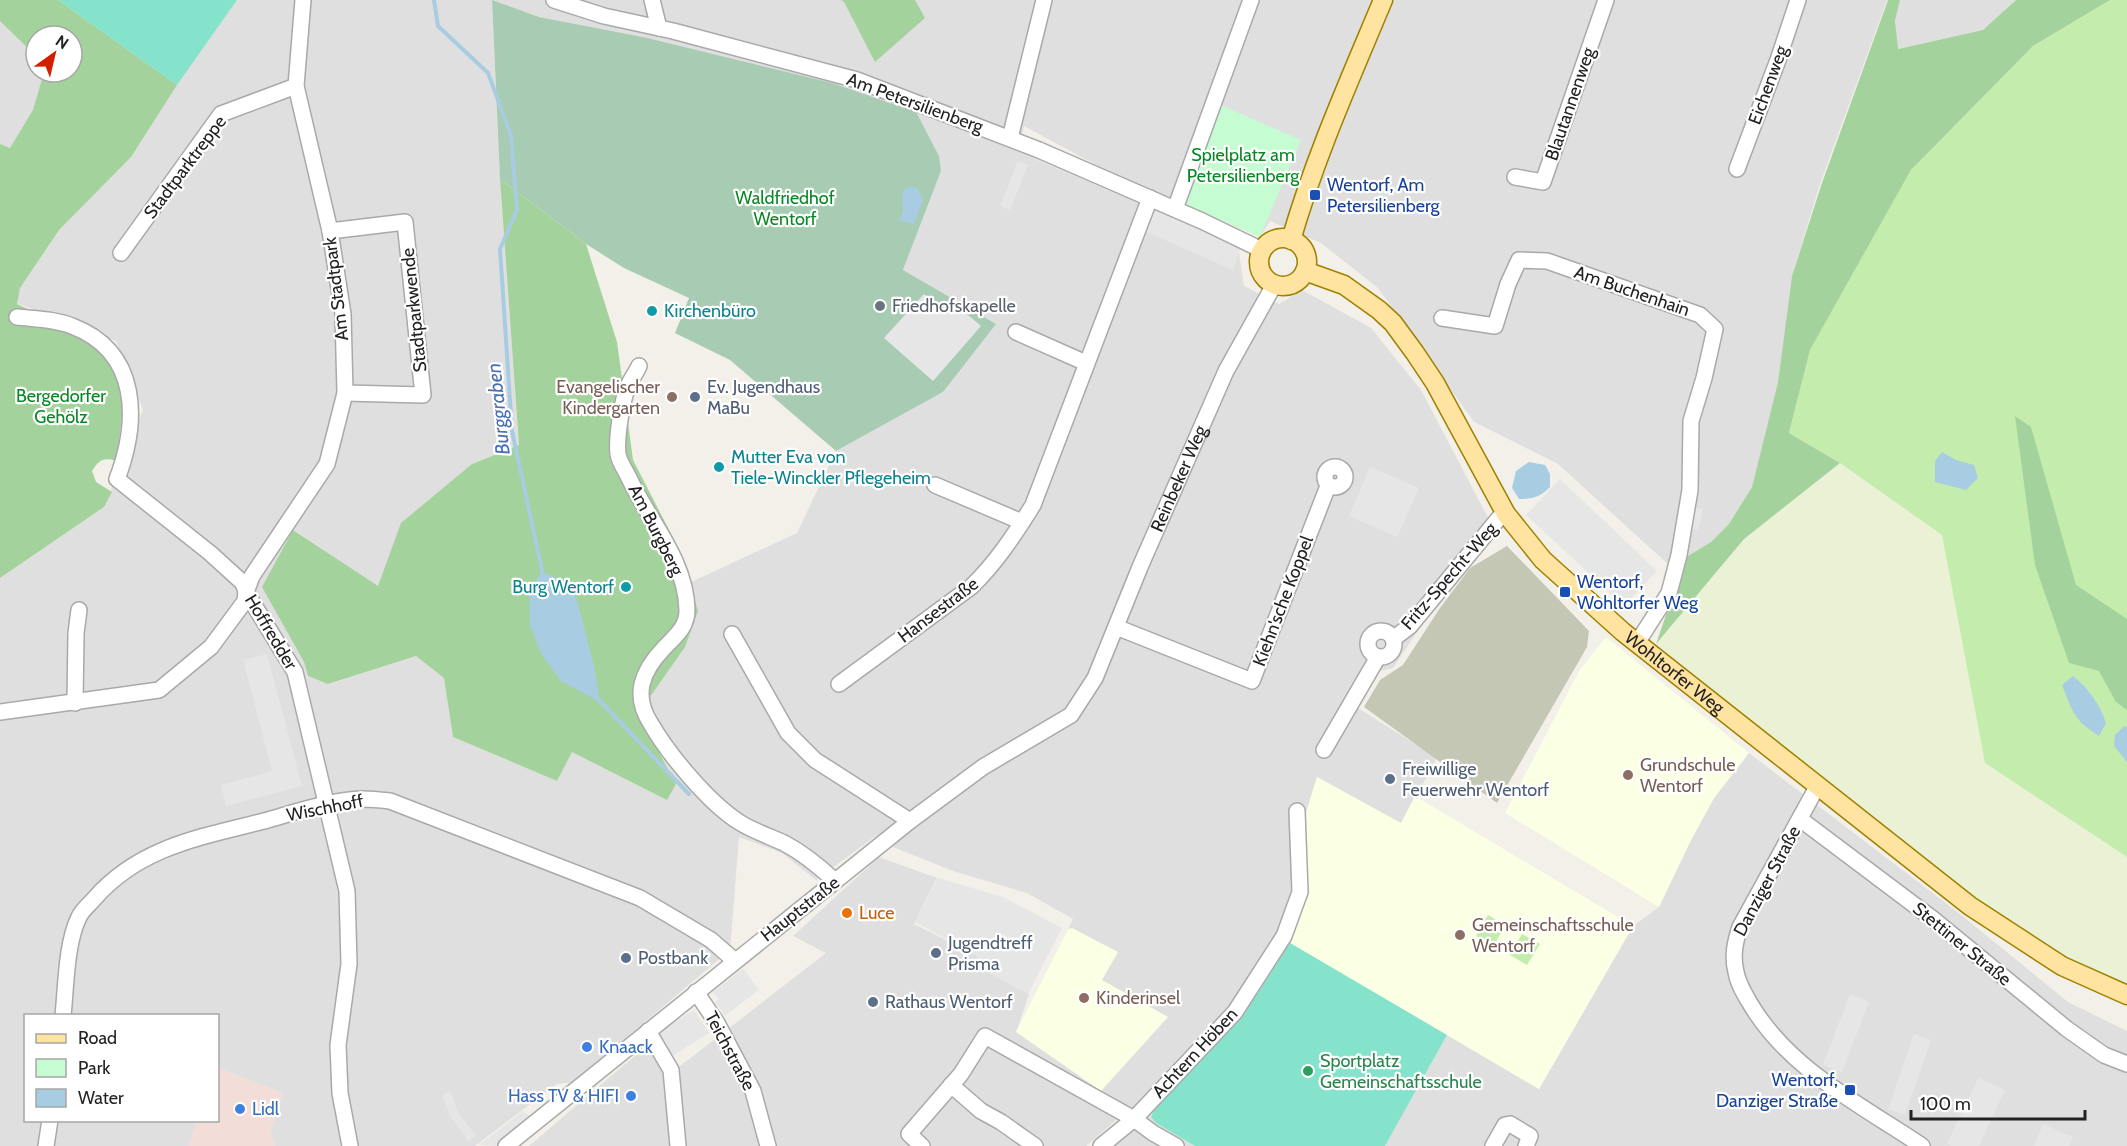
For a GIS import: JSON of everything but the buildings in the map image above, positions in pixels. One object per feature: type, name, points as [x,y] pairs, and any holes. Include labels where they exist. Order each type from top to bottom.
[{"type":"main road","points":[[1291,240],[1305,191],[1321,148],[1383,0]]},
{"type":"main road","points":[[1284,238],[1291,240],[1303,249],[1306,256],[1305,271],[1295,282],[1281,286],[1274,285],[1263,276],[1260,270],[1262,250],[1271,241],[1284,238]]},
{"type":"main road","name":"Wohltorfer Weg","points":[[1305,271],[1344,285],[1373,305],[1393,323],[1435,383],[1506,514],[1543,560],[1637,643],[1970,906],[2062,966],[2127,995]]},
{"type":"street","name":"Am Stadtpark","points":[[0,712],[159,690],[212,647],[245,601],[252,576],[327,464],[345,393],[343,314],[330,231],[296,86],[303,0]]},
{"type":"street","name":"Am Petersilienberg","points":[[554,0],[604,16],[659,28],[857,80],[1010,138],[1175,209],[1262,250]]},
{"type":"street","points":[[652,0],[659,28]]},
{"type":"street","points":[[1010,138],[1044,0]]},
{"type":"street","points":[[1175,209],[1251,0]]},
{"type":"street","name":"Blautannenweg","points":[[1515,177],[1543,182],[1606,0]]},
{"type":"street","name":"Eichenweg","points":[[1737,169],[1798,0]]},
{"type":"street","name":"Stadtparktreppe","points":[[121,253],[221,114],[296,86]]},
{"type":"street","name":"Hansestraße","points":[[839,684],[971,587],[990,569],[1033,505],[1150,198]]},
{"type":"street","name":"Stadtparkwende","points":[[330,231],[405,222],[423,395],[345,393]]},
{"type":"street","name":"Am Buchenhain","points":[[1442,318],[1495,326],[1508,284],[1519,260],[1548,261],[1700,315],[1715,329],[1691,422],[1690,489],[1679,555],[1669,593],[1637,643]]},
{"type":"street","name":"Reinbeker Weg","points":[[1095,678],[1140,567],[1226,370],[1274,285]]},
{"type":"street","name":"Hoffredder","points":[[17,317],[73,326],[113,352],[125,374],[130,394],[124,455],[117,479],[210,553],[243,583],[246,592],[296,672],[347,891],[349,964],[338,1045],[340,1093],[350,1146]]},
{"type":"street","points":[[1016,332],[1086,363]]},
{"type":"street","name":"Am Burgberg","points":[[639,366],[628,386],[621,416],[618,454],[637,496],[656,524],[672,554],[683,584],[687,612],[681,632],[646,670],[639,698],[650,724],[690,776],[716,804],[739,822],[786,844],[821,868],[835,881]]},
{"type":"street","points":[[935,485],[1022,522]]},
{"type":"street","name":"Kiehn'sche Koppel","points":[[1116,627],[1252,681],[1328,486]]},
{"type":"street","name":"Fritz-Specht-Weg","points":[[1393,639],[1383,631],[1371,635],[1369,648],[1378,657],[1386,656],[1392,651],[1393,639],[1410,626],[1499,518],[1506,514]]},
{"type":"street","points":[[75,703],[76,633],[79,610]]},
{"type":"street","points":[[732,634],[788,733],[815,760],[910,821]]},
{"type":"street","name":"Fritz-Specht-Weg","points":[[1323,750],[1378,657]]},
{"type":"street","name":"Hauptstraße","points":[[506,1146],[910,821],[983,767],[1071,715],[1095,678]]},
{"type":"street","name":"Danziger Straße","points":[[1817,787],[1740,927],[1734,952],[1736,972],[1762,1024],[1794,1059],[1827,1084],[1922,1146]]},
{"type":"street","name":"Wischhoff","points":[[63,1014],[66,973],[74,931],[80,915],[101,890],[119,874],[178,843],[327,805],[362,799],[390,801],[640,898],[711,940],[735,961]]},
{"type":"street","name":"Achtern Höben","points":[[1101,1146],[1134,1119],[1235,1012],[1284,936],[1300,892],[1297,811]]},
{"type":"street","name":"Stettiner Straße","points":[[1800,819],[1933,919],[2067,1029],[2104,1056],[2127,1064]]},
{"type":"street","name":"Teichstraße","points":[[696,992],[717,1023],[753,1091],[768,1146]]},
{"type":"street","points":[[648,1031],[671,1070],[678,1146]]},
{"type":"street","points":[[922,1146],[909,1134],[961,1074],[985,1036],[1134,1119],[1176,1146]]},
{"type":"street","points":[[951,1085],[981,1110],[1035,1146]]},
{"type":"street","points":[[46,1146],[50,1122]]},
{"type":"street","points":[[1494,1146],[1505,1125],[1510,1124],[1530,1136],[1526,1146]]},
{"type":"shaded area","points":[[0,0],[1887,0],[1820,184],[1792,276],[1778,382],[1752,487],[1729,524],[1711,542],[1670,566],[1558,464],[1474,422],[1378,288],[1321,243],[1270,221],[1260,237],[1100,167],[1024,126],[1019,152],[1238,246],[1244,286],[1279,304],[1302,290],[1371,328],[1421,390],[1496,533],[1423,623],[1393,668],[1380,671],[1358,708],[1437,758],[1401,824],[1317,777],[1306,813],[1308,891],[1290,943],[1249,1007],[1155,1107],[1151,1117],[1156,1123],[1195,1146],[1110,1146],[1135,1124],[1122,1115],[1086,1146],[529,1146],[650,1043],[666,1077],[826,953],[793,936],[879,857],[937,878],[914,924],[980,957],[974,964],[1029,994],[1016,1033],[1073,919],[1027,893],[953,871],[893,847],[877,835],[816,880],[782,853],[739,837],[730,950],[574,1082],[557,1084],[475,1146],[275,1146],[270,1134],[282,1093],[219,1068],[219,1014],[24,1014],[24,1122],[197,1122],[189,1146],[0,1146],[0,578],[104,507],[143,410],[116,341],[0,297]],"holes":[[[492,1],[539,17],[643,37],[941,171],[903,270],[995,324],[943,392],[836,451],[797,533],[689,583],[637,714],[571,752],[557,781],[453,737],[444,677],[416,656],[329,684],[308,676],[304,662],[294,530],[378,587],[472,464],[519,445],[500,179]]]},
{"type":"shaded area","points":[[1900,0],[2016,0],[1984,30],[1897,49],[1895,21]]},
{"type":"shaded area","points":[[1018,161],[1028,165],[1010,210],[1000,206]]},
{"type":"shaded area","points":[[1155,205],[1242,244],[1233,270],[1144,231]]},
{"type":"shaded area","points":[[924,294],[947,314],[955,304],[981,326],[933,381],[884,338]]},
{"type":"shaded area","points":[[1840,463],[1942,535],[1985,763],[2127,857],[2127,987],[2066,961],[1973,901],[1656,644],[1744,539]]},
{"type":"shaded area","points":[[1370,467],[1419,488],[1397,537],[1349,516]]},
{"type":"shaded area","points":[[1560,479],[1657,571],[1624,606],[1526,515]]},
{"type":"shaded area","points":[[1694,507],[1703,509],[1698,530],[1690,529]]},
{"type":"shaded area","points":[[1507,546],[1589,631],[1587,647],[1497,803],[1364,707],[1380,680],[1403,665],[1440,608],[1470,568]]},
{"type":"shaded area","name":"Grundschule Wentorf","points":[[1606,637],[1749,753],[1714,798],[1659,907],[1505,813],[1579,671]]},
{"type":"shaded area","points":[[267,654],[302,786],[226,806],[221,785],[272,771],[243,660]]},
{"type":"shaded area","points":[[1749,753],[1960,914],[2068,1002],[2127,1031],[2127,1146],[1385,1146],[1447,1035],[1539,1089],[1633,926],[1659,907],[1714,798]]},
{"type":"shaded area","name":"Gemeinschaftsschule Wentorf","points":[[1317,777],[1401,823],[1415,796],[1633,926],[1539,1089],[1290,943],[1308,891],[1306,813]]},
{"type":"shaded area","points":[[938,878],[1003,897],[1062,928],[1028,994],[974,965],[978,956],[915,922]]},
{"type":"shaded area","name":"Kinderinsel","points":[[1072,928],[1118,952],[1102,980],[1168,1017],[1101,1091],[1016,1032],[1068,929]]},
{"type":"shaded area","points":[[743,969],[759,990],[725,1016],[715,1002],[719,999],[713,992]]},
{"type":"shaded area","points":[[1850,994],[1869,1002],[1842,1072],[1823,1065]]},
{"type":"shaded area","points":[[694,1010],[709,1033],[669,1058],[654,1035]]},
{"type":"shaded area","points":[[1914,1034],[1931,1040],[1905,1115],[1888,1109]]},
{"type":"shaded area","name":"Lidl","points":[[219,1068],[283,1093],[270,1134],[275,1146],[189,1146],[197,1122],[219,1122]]},
{"type":"shaded area","points":[[1978,1078],[2005,1090],[1979,1146],[1947,1144]]},
{"type":"shaded area","points":[[450,1091],[458,1112],[476,1136],[468,1141],[450,1116],[442,1095]]},
{"type":"shaded area","points":[[523,1111],[531,1117],[496,1146],[479,1145]]},
{"type":"shaded area","points":[[2043,1124],[2073,1137],[2069,1146],[2034,1146]]},
{"type":"green space","name":"Bergedorfer Gehölz","points":[[0,0],[58,0],[177,85],[131,157],[59,230],[20,288],[17,304],[79,334],[111,361],[124,397],[117,461],[102,460],[92,471],[96,482],[112,492],[104,507],[0,578],[0,144],[10,148],[33,110],[41,84],[84,84],[84,24],[24,24],[24,44],[0,21]]},
{"type":"green space","points":[[58,0],[237,0],[177,85]]},
{"type":"green space","name":"Waldfriedhof Wentorf","points":[[492,0],[539,17],[643,37],[832,83],[916,112],[939,156],[941,171],[903,270],[996,324],[943,392],[836,451],[730,360],[675,333],[689,298],[624,268],[586,244],[500,179]]},
{"type":"green space","points":[[841,0],[915,0],[925,18],[875,62]]},
{"type":"green space","points":[[1888,0],[1900,0],[1895,21],[1898,49],[1983,30],[2016,0],[2110,0],[2033,46],[1911,170],[1810,350],[1789,433],[1840,463],[1744,539],[1656,644],[1686,557],[1711,542],[1729,524],[1752,487],[1778,382],[1792,276],[1822,183]]},
{"type":"green space","points":[[2110,0],[2127,0],[2127,857],[1985,763],[1942,535],[1840,463],[1789,433],[1810,350],[1911,170],[2033,46]]},
{"type":"green space","name":"Spielplatz am Petersilienberg","points":[[1218,104],[1301,140],[1260,237],[1182,203]]},
{"type":"green space","points":[[500,179],[586,244],[617,342],[633,460],[680,551],[698,611],[685,647],[638,714],[676,784],[667,800],[572,752],[557,781],[453,737],[444,678],[416,656],[328,684],[308,676],[304,662],[262,587],[293,530],[378,586],[401,523],[472,464],[519,445]]},
{"type":"green space","points":[[2015,416],[2031,427],[2076,585],[2127,619],[2127,710],[2116,702],[2099,671],[2069,663],[2035,565]]},
{"type":"green space","points":[[1488,915],[1505,925],[1494,946],[1476,936]]},
{"type":"green space","points":[[1522,934],[1540,944],[1527,965],[1510,955]]},
{"type":"green space","name":"Sportplatz Gemeinschaftsschule","points":[[1290,943],[1447,1035],[1385,1146],[1195,1146],[1156,1123],[1151,1117],[1155,1107],[1243,1016]]},
{"type":"water","points":[[911,186],[918,189],[923,200],[914,224],[899,220],[903,211],[902,192]]},
{"type":"water","points":[[1942,452],[1956,460],[1974,465],[1978,478],[1966,490],[1935,482],[1935,461]]},
{"type":"water","points":[[1529,462],[1545,465],[1550,474],[1550,487],[1536,497],[1519,499],[1512,488],[1516,471]]},
{"type":"water","points":[[542,572],[563,581],[577,600],[594,666],[600,702],[561,681],[541,654],[530,625],[529,591]]},
{"type":"water","points":[[2073,676],[2093,697],[2100,709],[2106,723],[2099,736],[2079,720],[2069,703],[2062,685]]},
{"type":"water","points":[[2124,726],[2127,727],[2127,762],[2114,746],[2115,735]]},
{"type":"waterway","name":"Burggraben","points":[[434,0],[438,26],[488,73],[511,135],[517,210],[500,249],[512,431],[543,575]]},
{"type":"waterway","name":"Burggraben","points":[[598,699],[689,794]]},
{"type":"place","name":"Wentorf, Am Petersilienberg","points":[[1315,195]]},
{"type":"place","name":"Friedhofskapelle","points":[[880,306]]},
{"type":"place","name":"Kirchenbüro","points":[[652,311]]},
{"type":"place","name":"Evangelischer Kindergarten","points":[[672,397]]},
{"type":"place","name":"Ev. Jugendhaus MaBu","points":[[695,397]]},
{"type":"place","name":"Mutter Eva von Tiele-Winckler Pflegeheim","points":[[719,467]]},
{"type":"place","name":"Burg Wentorf","points":[[626,587]]},
{"type":"place","name":"Wentorf, Wohltorfer Weg","points":[[1565,592]]},
{"type":"place","name":"Grundschule Wentorf","points":[[1628,775]]},
{"type":"place","name":"Freiwillige Feuerwehr Wentorf","points":[[1390,779]]},
{"type":"place","name":"Luce","points":[[847,913]]},
{"type":"place","name":"Gemeinschaftsschule Wentorf","points":[[1460,935]]},
{"type":"place","name":"Jugendtreff Prisma","points":[[936,953]]},
{"type":"place","name":"Postbank","points":[[626,958]]},
{"type":"place","name":"Kinderinsel","points":[[1084,998]]},
{"type":"place","name":"Rathaus Wentorf","points":[[873,1002]]},
{"type":"place","name":"Knaack","points":[[587,1047]]},
{"type":"place","name":"Sportplatz Gemeinschaftsschule","points":[[1308,1071]]},
{"type":"place","name":"Wentorf, Danziger Straße","points":[[1850,1090]]},
{"type":"place","name":"Hass TV & HIFI","points":[[631,1096]]},
{"type":"place","name":"Lidl","points":[[240,1109]]}]
